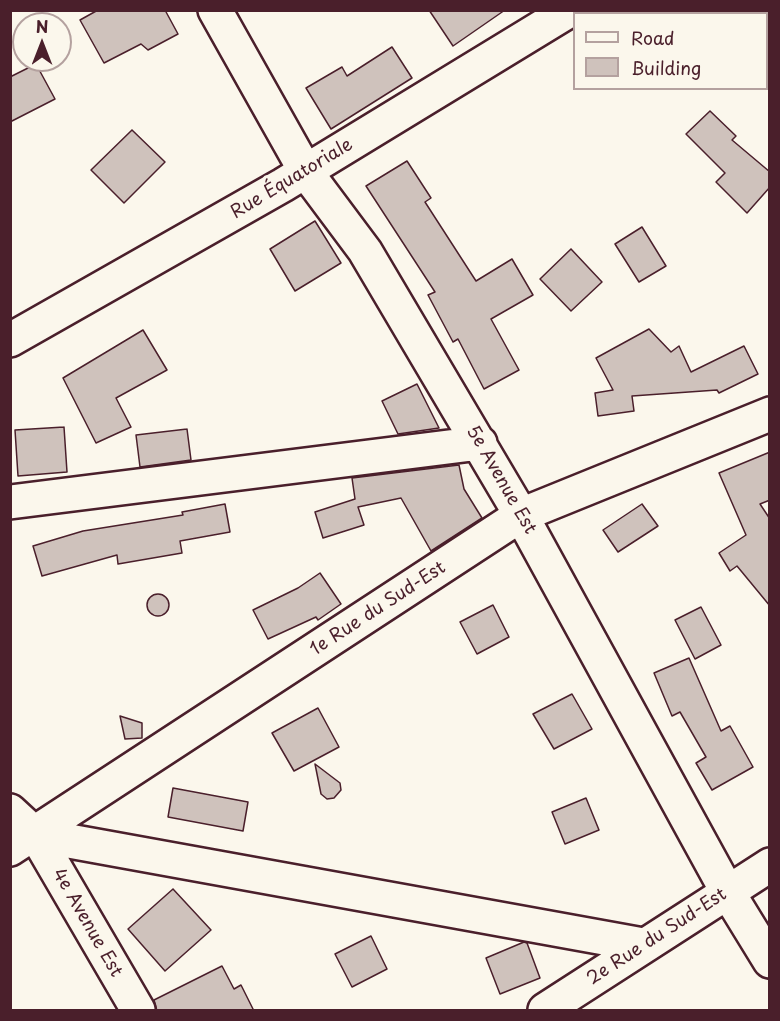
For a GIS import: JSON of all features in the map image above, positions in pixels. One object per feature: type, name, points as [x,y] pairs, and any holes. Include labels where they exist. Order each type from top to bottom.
[{"type":"street","name":"5e Avenue Est","points":[[215,10],[306,172],[365,251],[480,443],[727,891],[770,961]]},
{"type":"street","name":"Rue Équatoriale","points":[[10,340],[306,172],[570,10]]},
{"type":"street","name":"1e Rue du Sud-Est","points":[[23,842],[521,515],[770,414]]},
{"type":"street","points":[[10,502],[480,443]]},
{"type":"street","name":"4e Avenue Est","points":[[10,811],[23,842],[138,1011]]},
{"type":"street","points":[[23,842],[643,945]]},
{"type":"street","name":"2e Rue du Sud-Est","points":[[545,1011],[643,945],[770,865]]},
{"type":"building","points":[[98,10],[165,10],[178,34],[148,50],[141,44],[104,63],[80,20]]},
{"type":"building","points":[[429,10],[505,10],[453,46]]},
{"type":"building","points":[[392,47],[412,78],[331,129],[306,88],[342,67],[347,76]]},
{"type":"building","points":[[20,72],[40,72],[55,99],[10,122],[10,77]]},
{"type":"building","points":[[710,111],[736,136],[732,140],[770,172],[770,187],[747,213],[716,182],[725,173],[686,134]]},
{"type":"building","points":[[132,130],[165,162],[124,203],[91,170]]},
{"type":"building","points":[[407,161],[431,198],[425,202],[476,281],[512,259],[533,295],[491,319],[519,370],[484,389],[458,339],[453,342],[428,295],[435,292],[366,186]]},
{"type":"building","points":[[315,221],[341,263],[295,291],[270,249]]},
{"type":"building","points":[[642,227],[666,266],[639,282],[615,244]]},
{"type":"building","points":[[571,249],[602,282],[571,311],[540,279]]},
{"type":"building","points":[[649,329],[671,352],[679,346],[691,372],[744,346],[758,374],[719,393],[717,390],[632,396],[634,411],[598,416],[595,393],[613,390],[596,358]]},
{"type":"building","points":[[143,330],[167,370],[116,398],[131,427],[96,443],[63,378]]},
{"type":"building","points":[[417,384],[439,428],[398,434],[382,401]]},
{"type":"building","points":[[64,427],[67,472],[18,476],[15,430]]},
{"type":"building","points":[[187,429],[191,460],[140,467],[136,435]]},
{"type":"building","points":[[770,452],[770,500],[760,504],[770,519],[770,606],[737,566],[730,571],[719,553],[746,535],[719,473]]},
{"type":"building","points":[[459,465],[464,489],[482,518],[431,551],[401,498],[358,507],[364,525],[323,538],[315,512],[355,499],[352,478]]},
{"type":"building","points":[[225,504],[230,532],[180,541],[182,553],[118,564],[117,555],[42,576],[33,546],[83,531],[183,515],[182,512]]},
{"type":"building","points":[[642,504],[658,526],[618,552],[603,530]]},
{"type":"building","points":[[320,573],[341,604],[318,620],[316,617],[268,639],[253,610],[298,588]]},
{"type":"building","points":[[158,594],[166,597],[169,605],[166,613],[158,616],[150,613],[147,605],[150,597]]},
{"type":"building","points":[[493,605],[509,637],[477,654],[460,622]]},
{"type":"building","points":[[701,607],[721,645],[695,659],[675,620]]},
{"type":"building","points":[[689,658],[721,731],[730,726],[753,767],[712,790],[696,763],[706,757],[680,712],[672,716],[654,673]]},
{"type":"building","points":[[572,694],[592,729],[554,749],[533,714]]},
{"type":"building","points":[[318,708],[339,747],[294,771],[272,733]]},
{"type":"building","points":[[120,716],[142,723],[142,738],[125,739]]},
{"type":"building","points":[[315,764],[340,783],[341,790],[334,798],[327,799],[321,794]]},
{"type":"building","points":[[173,788],[248,802],[243,831],[168,817]]},
{"type":"building","points":[[586,798],[599,830],[565,844],[552,812]]},
{"type":"building","points":[[173,889],[211,930],[165,971],[128,929]]},
{"type":"building","points":[[371,936],[387,969],[352,987],[335,954]]},
{"type":"building","points":[[524,942],[527,943],[540,978],[500,994],[486,958]]},
{"type":"building","points":[[222,966],[234,989],[241,985],[254,1011],[157,1011],[154,1000]]}]
